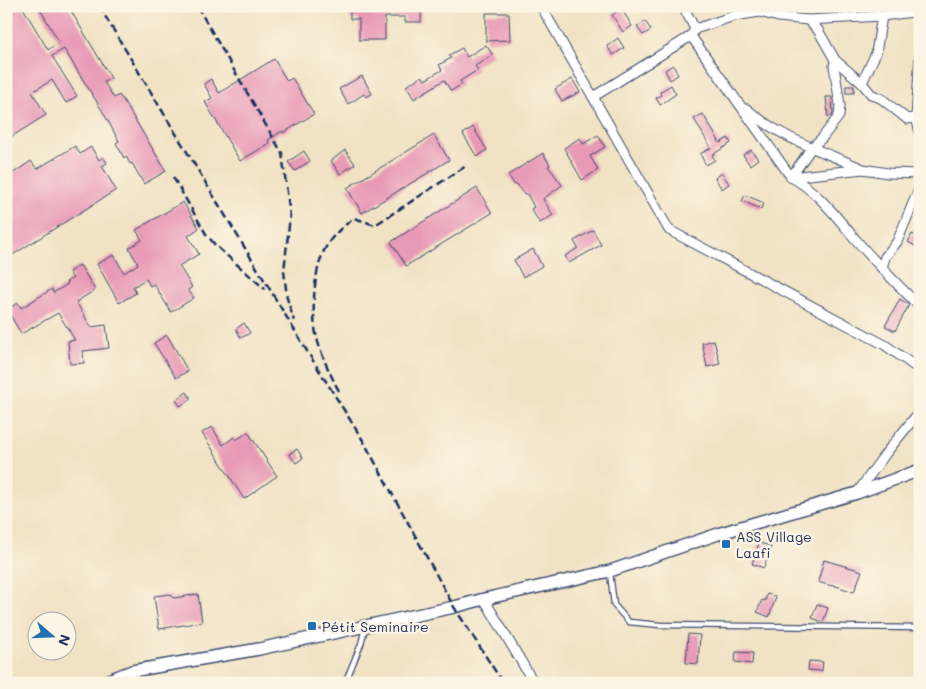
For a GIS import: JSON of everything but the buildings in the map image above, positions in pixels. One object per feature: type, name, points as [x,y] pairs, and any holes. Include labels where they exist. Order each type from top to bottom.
[{"type":"street","points":[[541,6],[669,230],[885,345],[920,370]]},
{"type":"street","points":[[683,6],[693,32],[730,90],[791,177],[801,182],[822,200],[856,240],[912,300],[920,306]]},
{"type":"street","points":[[778,6],[778,17]]},
{"type":"street","points":[[593,98],[693,32],[734,16],[760,12],[778,17],[808,20],[882,16],[920,11]]},
{"type":"street","points":[[862,83],[876,53],[882,16]]},
{"type":"street","points":[[808,20],[818,30],[835,60],[862,83],[871,94],[882,99],[907,119],[916,118]]},
{"type":"street","points":[[920,54],[916,118],[920,132]]},
{"type":"street","points":[[791,177],[812,147],[822,138],[839,116],[840,105],[834,66],[835,60]]},
{"type":"street","points":[[730,90],[755,116],[812,147],[863,169],[888,173],[920,174]]},
{"type":"street","points":[[791,177],[863,169]]},
{"type":"street","points":[[882,268],[885,257],[897,242],[920,186]]},
{"type":"street","points":[[856,493],[920,411]]},
{"type":"street","points":[[101,683],[132,671],[259,649],[610,571],[721,533],[856,493],[920,470]]},
{"type":"street","points":[[484,598],[534,683]]},
{"type":"lane","points":[[610,571],[614,605],[629,622],[660,626],[920,628]]},
{"type":"lane","points":[[345,683],[361,644],[366,625]]},
{"type":"railway","points":[[99,6],[364,442],[454,607],[503,683]]},
{"type":"railway","points":[[197,6],[282,153],[290,216],[284,271],[287,298],[294,321]]},
{"type":"railway","points":[[339,391],[320,348],[314,318],[316,276],[319,263],[329,242],[354,218],[375,225],[466,166]]},
{"type":"railway","points":[[173,177],[206,234],[216,246],[265,289]]},
{"type":"place","name":"ASS Village Laafi","points":[[726,544]]},
{"type":"place","name":"Pétit Seminaire","points":[[312,626]]}]
